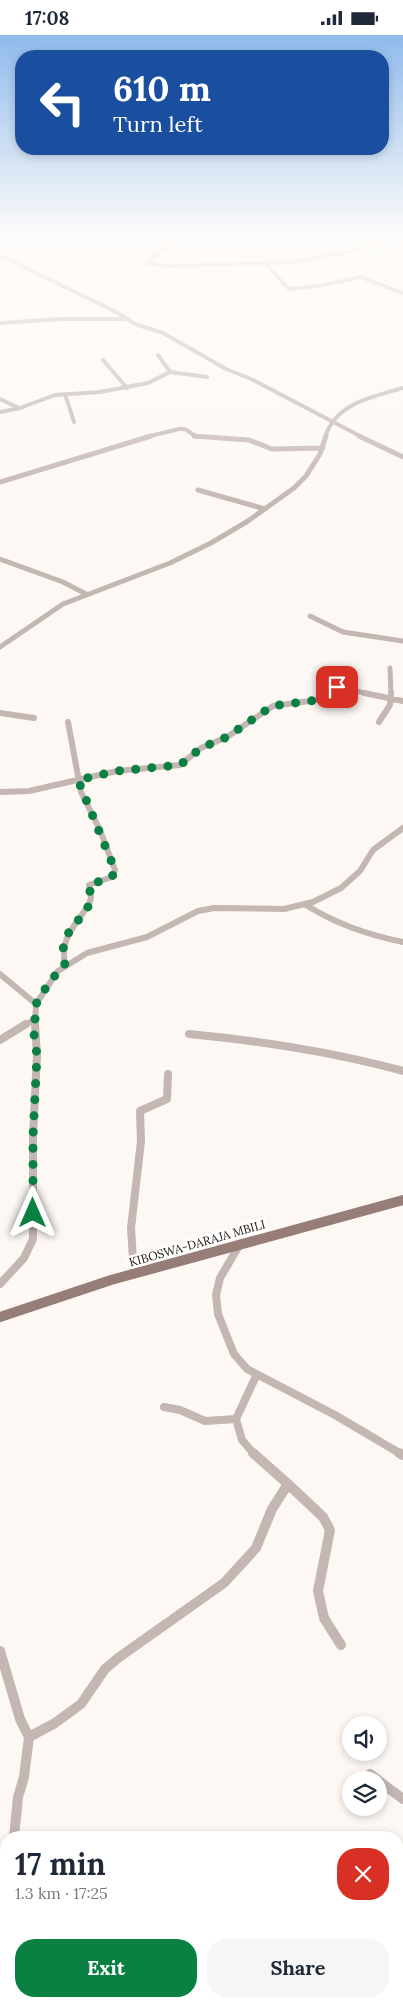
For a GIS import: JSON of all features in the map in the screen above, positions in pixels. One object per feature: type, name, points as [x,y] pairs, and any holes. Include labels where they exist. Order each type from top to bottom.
[{"type":"main road","name":"KIBOSWA-DARAJA MBILI","points":[[0,1317],[134,1274],[240,1243],[403,1200]]},
{"type":"street","points":[[153,330],[163,333],[226,369],[251,379],[332,423],[403,457]]},
{"type":"street","points":[[158,355],[170,372]]},
{"type":"street","points":[[103,360],[127,388]]},
{"type":"street","points":[[0,412],[20,408],[46,397],[127,388],[148,383],[170,372],[207,377]]},
{"type":"street","points":[[0,647],[63,604],[170,563],[230,532],[294,488],[306,476],[322,448],[329,426],[342,411],[362,400],[403,388]]},
{"type":"street","points":[[65,394],[74,422]]},
{"type":"street","points":[[0,399],[20,408]]},
{"type":"street","points":[[0,482],[51,468],[117,445],[179,429],[185,429],[199,438],[248,440],[272,449],[322,448]]},
{"type":"street","points":[[198,490],[265,509]]},
{"type":"street","points":[[0,559],[63,582],[86,594]]},
{"type":"street","points":[[310,615],[323,625],[340,632],[403,641]]},
{"type":"street","points":[[379,722],[390,705],[392,685],[390,668]]},
{"type":"street","points":[[0,792],[19,793],[117,771],[180,765],[201,748],[227,737],[272,706],[318,700],[337,687],[403,701]]},
{"type":"street","points":[[0,713],[34,718]]},
{"type":"street","points":[[65,965],[62,946],[68,933],[89,905],[91,898],[89,885],[112,877],[115,870],[78,780],[68,723]]},
{"type":"street","points":[[0,1284],[24,1259],[33,1239],[33,1136],[37,1055],[35,1019],[36,1004],[50,981],[65,965],[87,953],[148,937],[198,911],[214,908],[284,909],[306,905],[341,888],[360,871],[373,850],[403,828]]},
{"type":"street","points":[[306,905],[334,922],[355,931],[403,942]]},
{"type":"street","points":[[0,974],[36,1004]]},
{"type":"street","points":[[0,1040],[35,1019]]},
{"type":"street","points":[[189,1034],[252,1040],[330,1052],[403,1071]]},
{"type":"street","points":[[134,1274],[131,1227],[141,1141],[140,1111],[167,1099],[168,1075]]},
{"type":"street","points":[[240,1243],[220,1278],[216,1295],[218,1314],[234,1354],[248,1369],[284,1390],[335,1415],[403,1455]]},
{"type":"street","points":[[257,1374],[236,1419],[236,1427],[240,1436],[255,1456],[323,1517],[330,1530],[318,1591],[324,1618],[341,1645]]},
{"type":"street","points":[[164,1407],[180,1410],[205,1421],[236,1419]]},
{"type":"street","points":[[29,1737],[55,1723],[81,1704],[105,1669],[138,1642],[224,1583],[256,1548],[272,1509],[288,1484]]},
{"type":"street","points":[[0,1651],[20,1719],[29,1737],[24,1777],[18,1797],[15,1831]]},
{"type":"street","points":[[387,1787],[403,1799]]},
{"type":"route","points":[[33,1213],[33,1136],[37,1055],[34,1034],[36,1004],[50,981],[65,965],[62,956],[62,946],[70,929],[89,905],[91,898],[89,885],[112,877],[115,870],[78,780],[117,771],[180,765],[201,748],[227,737],[272,706],[318,700],[337,687]]}]
